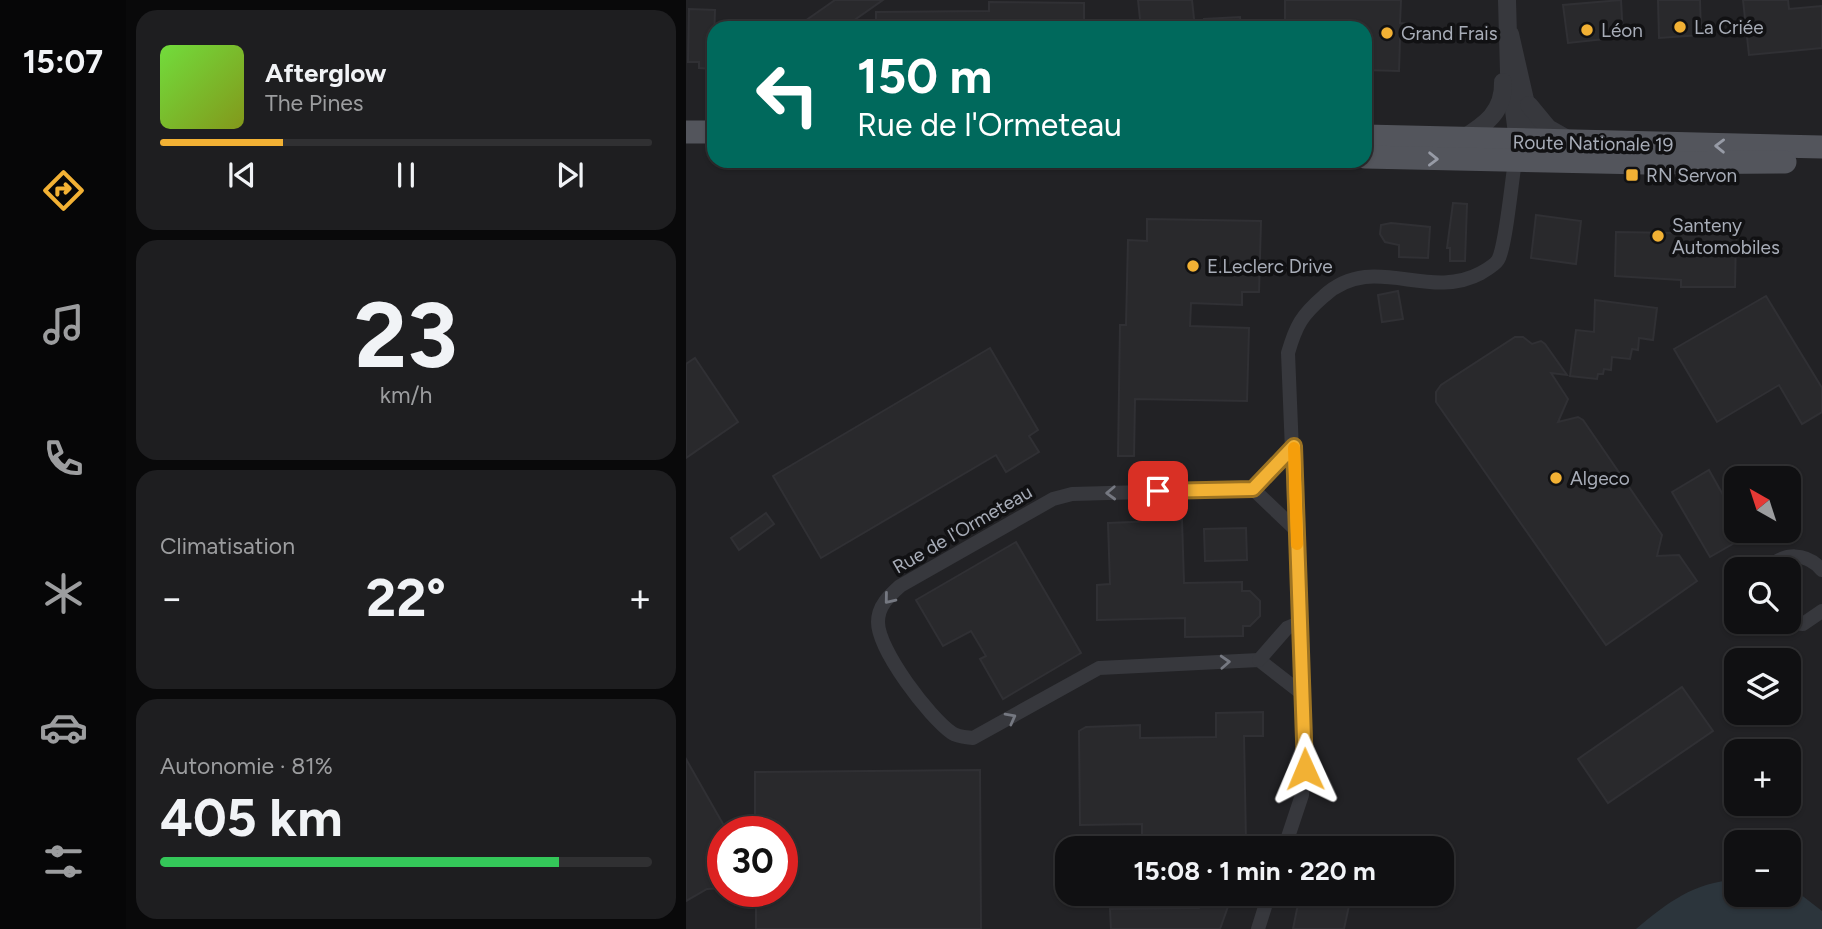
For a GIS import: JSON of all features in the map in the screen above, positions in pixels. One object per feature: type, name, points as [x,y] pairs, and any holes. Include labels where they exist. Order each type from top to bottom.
[{"type":"main road","points":[[686,132],[707,132]]},
{"type":"main road","name":"Route Nationale 19","points":[[1372,136],[1462,139],[1516,150],[1646,163],[1822,161]]},
{"type":"main road","name":"Route Nationale 19","points":[[1372,157],[1516,150],[1575,143],[1822,148]]},
{"type":"street","points":[[1507,0],[1510,34],[1531,126],[1516,150]]},
{"type":"street","points":[[1462,139],[1481,128],[1501,103],[1503,57],[1510,34]]},
{"type":"street","points":[[1288,836],[1302,795],[1304,695],[1298,622],[1294,446],[1288,353],[1296,324],[1334,286],[1356,278],[1384,276],[1447,285],[1467,280],[1498,261],[1504,243],[1516,150],[1508,72],[1510,34]]},
{"type":"street","points":[[1524,96],[1540,120],[1575,143]]},
{"type":"street","points":[[1294,446],[1253,489],[1296,530]]},
{"type":"street","name":"Rue de l'Ormeteau","points":[[1253,489],[1072,494],[1052,499],[900,586],[884,601],[878,621],[882,639],[894,662],[938,721],[954,735],[973,738],[1098,668],[1259,660]]},
{"type":"street","points":[[1801,557],[1810,559],[1822,569]]},
{"type":"street","points":[[1801,624],[1822,611]]},
{"type":"street","points":[[1298,622],[1287,628],[1259,660],[1304,695]]},
{"type":"street","points":[[1258,929],[1265,906]]},
{"type":"shaded area","points":[[686,0],[1822,0],[1822,929],[686,929]]},
{"type":"shaded area","points":[[1724,882],[1724,907],[1801,907],[1801,895],[1822,911],[1822,929],[1636,929],[1682,896]]},
{"type":"building","points":[[835,0],[883,0],[853,21],[805,21]]},
{"type":"building","points":[[1138,0],[1192,0],[1194,21],[1140,21]]},
{"type":"building","name":"Grand Frais","points":[[1285,0],[1401,0],[1400,23],[1409,24],[1408,39],[1400,38],[1399,71],[1372,70],[1372,21],[1285,21]]},
{"type":"building","points":[[1621,0],[1623,37],[1568,43],[1563,5]]},
{"type":"building","name":"La Criée","points":[[1658,0],[1700,0],[1701,35],[1659,38]]},
{"type":"building","points":[[1743,0],[1788,0],[1789,9],[1822,6],[1822,48],[1749,55]]},
{"type":"building","points":[[989,2],[1084,3],[1084,21],[876,21],[876,12],[989,11]]},
{"type":"building","points":[[689,9],[715,10],[715,21],[707,21],[707,69],[699,68],[699,62],[688,62]]},
{"type":"building","points":[[1240,17],[1240,21],[1204,21]]},
{"type":"building","points":[[1453,203],[1467,204],[1465,261],[1450,261],[1450,248],[1447,248]]},
{"type":"building","points":[[1536,215],[1581,221],[1576,264],[1531,258]]},
{"type":"building","points":[[1147,219],[1261,221],[1259,292],[1242,292],[1242,305],[1191,303],[1190,326],[1249,328],[1247,401],[1135,399],[1134,456],[1118,456],[1120,325],[1126,325],[1128,240],[1147,241]]},
{"type":"building","points":[[1391,223],[1430,227],[1428,258],[1399,257],[1399,245],[1385,242],[1380,234],[1381,225]]},
{"type":"building","points":[[1616,232],[1736,234],[1735,287],[1681,287],[1681,280],[1615,276]]},
{"type":"building","points":[[1398,291],[1403,319],[1382,322],[1378,295]]},
{"type":"building","points":[[1766,296],[1822,388],[1822,412],[1802,424],[1779,385],[1717,422],[1674,349]]},
{"type":"building","points":[[1595,300],[1657,308],[1653,340],[1639,338],[1638,350],[1632,349],[1630,359],[1612,357],[1611,370],[1604,369],[1597,379],[1570,376],[1576,330],[1594,332]]},
{"type":"building","name":"Algeco","points":[[1515,337],[1523,337],[1532,344],[1541,341],[1545,344],[1567,375],[1551,373],[1568,399],[1558,422],[1578,417],[1583,420],[1662,535],[1657,556],[1679,555],[1697,581],[1606,645],[1436,402],[1436,392],[1441,385]]},
{"type":"building","points":[[990,348],[1038,430],[1029,436],[1039,452],[1006,472],[996,455],[821,558],[773,476]]},
{"type":"building","points":[[695,358],[738,422],[686,458],[686,364]]},
{"type":"building","points":[[1709,470],[1724,497],[1724,543],[1734,543],[1710,557],[1672,492]]},
{"type":"building","points":[[766,513],[774,524],[739,550],[731,538]]},
{"type":"building","points":[[1182,520],[1184,583],[1242,582],[1242,591],[1250,591],[1260,601],[1260,616],[1250,626],[1243,626],[1243,636],[1185,637],[1185,618],[1097,620],[1097,585],[1110,584],[1108,523]]},
{"type":"building","points":[[1246,528],[1247,560],[1205,561],[1204,529]]},
{"type":"building","points":[[1016,542],[1081,653],[1003,699],[980,659],[986,656],[971,631],[943,646],[916,600]]},
{"type":"building","points":[[1682,687],[1713,731],[1608,803],[1578,759]]},
{"type":"building","points":[[1263,712],[1263,736],[1244,736],[1246,836],[1142,836],[1142,824],[1080,825],[1079,731],[1086,727],[1140,725],[1140,738],[1216,737],[1216,713]]},
{"type":"building","points":[[686,759],[718,816],[707,816],[707,889],[686,901]]},
{"type":"building","points":[[980,770],[981,929],[756,929],[756,907],[798,907],[798,816],[755,816],[755,772]]},
{"type":"building","points":[[1228,906],[1220,929],[1111,929],[1110,909]]},
{"type":"building","points":[[1298,906],[1349,906],[1344,929],[1293,929]]},
{"type":"slow traffic","points":[[1294,448],[1297,544]]},
{"type":"place","name":"La Criée","points":[[1680,27]]},
{"type":"place","name":"Léon","points":[[1587,30]]},
{"type":"place","name":"Grand Frais","points":[[1387,33]]},
{"type":"place","name":"RN Servon","points":[[1632,175]]},
{"type":"place","name":"Santeny Automobiles","points":[[1658,236]]},
{"type":"place","name":"E.Leclerc Drive","points":[[1193,266]]},
{"type":"place","name":"Algeco","points":[[1556,478]]},
{"type":"route","points":[[1158,491],[1253,489],[1294,446],[1305,769]]}]
